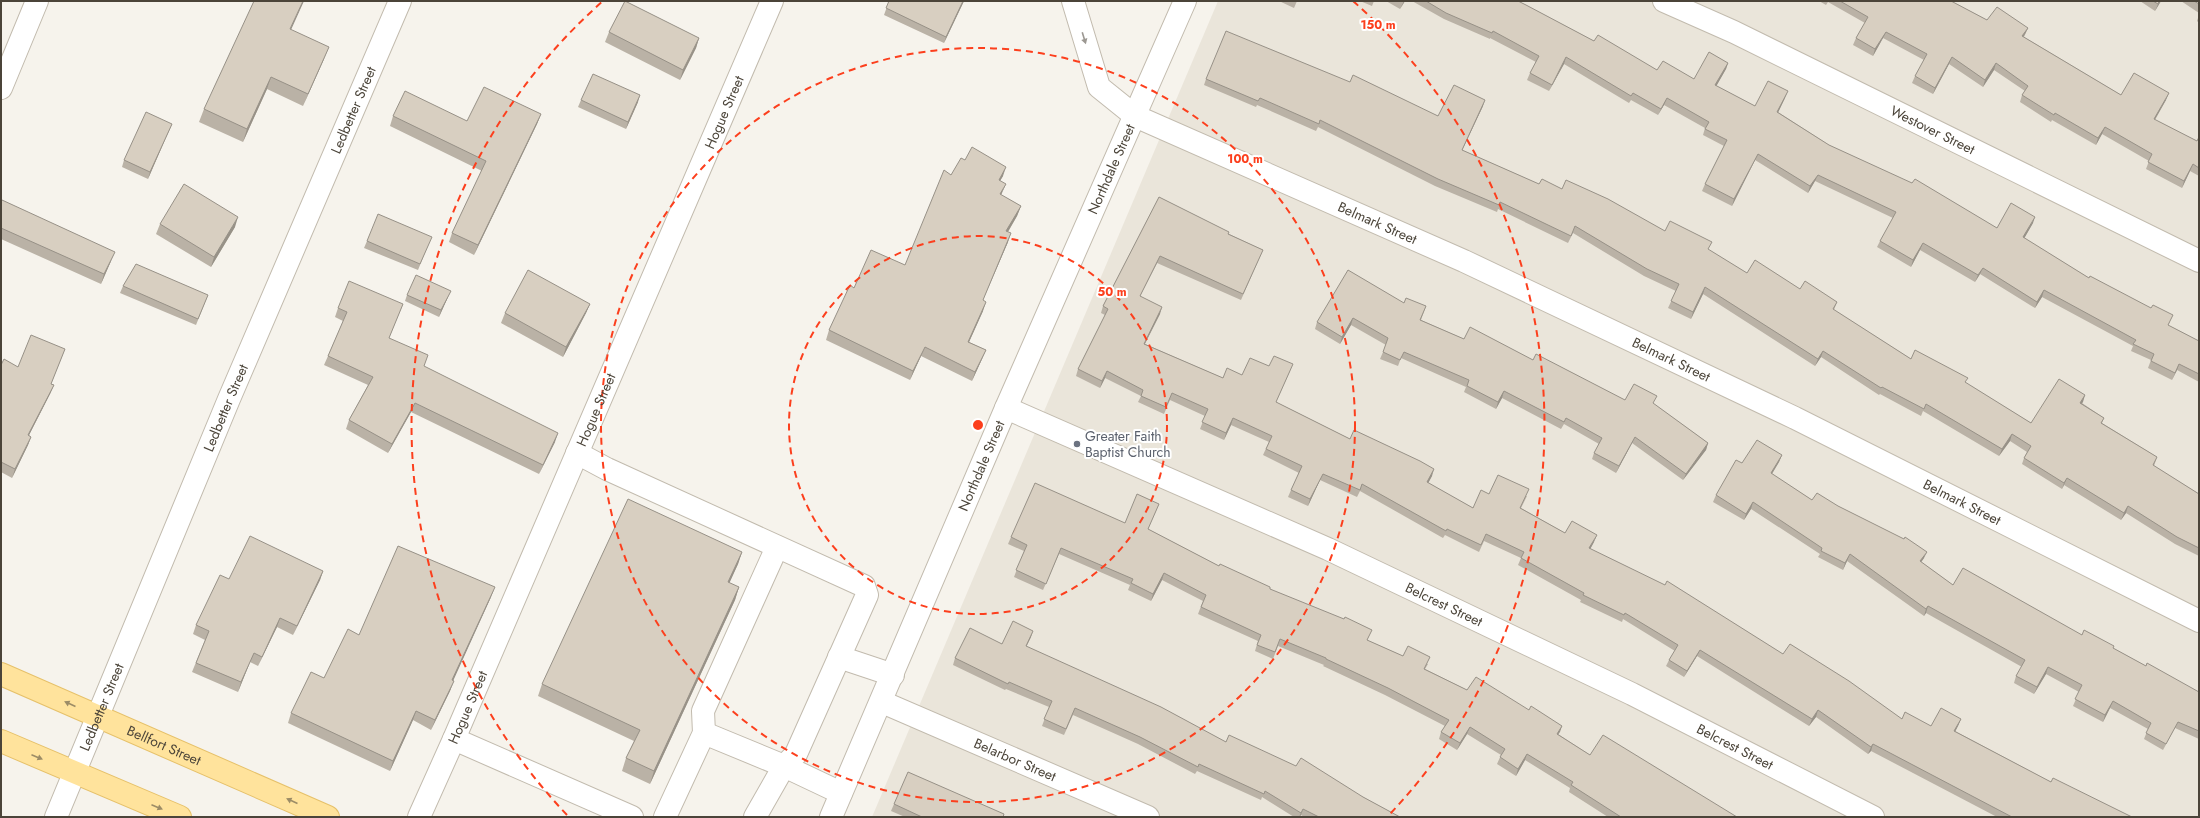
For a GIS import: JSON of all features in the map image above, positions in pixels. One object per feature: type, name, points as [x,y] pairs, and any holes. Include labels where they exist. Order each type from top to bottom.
[{"type":"main road","name":"Bellfort Street","points":[[1,674],[328,817]]},
{"type":"main road","points":[[1,741],[180,817]]},
{"type":"street","points":[[1,88],[37,1]]},
{"type":"street","name":"Ledbetter Street","points":[[56,817],[99,717],[229,399],[400,1]]},
{"type":"street","name":"Hogue Street","points":[[419,817],[772,1]]},
{"type":"street","name":"Northdale Street","points":[[1073,1],[1099,87],[1135,116]]},
{"type":"street","name":"Northdale Street","points":[[831,817],[882,702],[1006,408],[1185,1]]},
{"type":"street","name":"Westover Street","points":[[1664,1],[1734,32],[2199,261]]},
{"type":"street","name":"Belmark Street","points":[[1135,116],[1464,261],[1795,418],[2199,622]]},
{"type":"street","name":"Belcrest Street","points":[[1006,408],[1328,549],[1632,694],[1873,817]]},
{"type":"street","points":[[577,452],[607,470],[864,586],[866,595],[796,754],[784,766],[755,817]]},
{"type":"street","points":[[665,817],[704,733],[703,711],[777,547]]},
{"type":"street","points":[[839,656],[893,675]]},
{"type":"street","name":"Belarbor Street","points":[[882,702],[1148,817]]},
{"type":"street","points":[[704,733],[784,766],[841,793]]},
{"type":"street","points":[[454,738],[632,817]]},
{"type":"shaded area","points":[[1218,1],[2199,1],[2199,817],[872,817]]},
{"type":"building","points":[[254,1],[303,1],[290,29],[329,47],[308,94],[271,77],[247,129],[204,109]]},
{"type":"building","points":[[625,1],[699,38],[683,70],[609,32]]},
{"type":"building","points":[[889,1],[963,1],[946,37],[886,8]]},
{"type":"building","points":[[1426,1],[1518,1],[1594,41],[1598,35],[1657,70],[1663,61],[1694,79],[1709,52],[1728,63],[1715,85],[1755,106],[1768,81],[1788,91],[1777,112],[1829,145],[1912,183],[1915,179],[1997,228],[2011,203],[2035,217],[2023,237],[2089,278],[2090,276],[2151,308],[2153,305],[2173,315],[2168,325],[2199,341],[2199,374],[2179,364],[2175,373],[2151,361],[2154,354],[2133,344],[2136,340],[2044,290],[2037,302],[1983,268],[1978,275],[1923,243],[1913,260],[1880,241],[1896,212],[1818,175],[1810,186],[1758,154],[1734,199],[1705,184],[1727,140],[1705,129],[1709,122],[1667,98],[1661,109],[1633,93],[1631,96],[1566,57],[1552,85],[1530,73],[1539,56],[1493,31],[1492,33],[1446,13]]},
{"type":"building","points":[[1840,1],[1951,1],[1987,20],[1997,7],[2028,28],[2022,36],[2121,95],[2134,73],[2169,93],[2154,119],[2197,141],[2199,137],[2199,168],[2193,164],[2184,181],[2148,162],[2152,154],[2105,127],[2098,138],[2055,113],[2054,115],[2022,95],[2028,86],[1996,63],[1985,80],[1952,57],[1935,88],[1915,76],[1927,54],[1886,32],[1875,49],[1856,38],[1868,17]]},
{"type":"building","points":[[1226,31],[1350,82],[1353,75],[1438,116],[1454,85],[1485,100],[1462,150],[1539,184],[1542,179],[1562,189],[1566,180],[1608,199],[1665,231],[1670,221],[1712,242],[1708,249],[1747,273],[1755,260],[1800,289],[1805,281],[1837,302],[1833,309],[1911,359],[1915,350],[1968,378],[1965,382],[2031,423],[2059,379],[2085,395],[2080,403],[2104,418],[2101,423],[2157,457],[2153,465],[2199,494],[2199,548],[2177,537],[2128,506],[2124,513],[2067,478],[2064,483],[2024,458],[2031,446],[2012,434],[2002,449],[1926,404],[1924,409],[1882,387],[1881,388],[1823,351],[1818,359],[1705,287],[1693,312],[1671,301],[1679,284],[1647,269],[1575,226],[1571,236],[1500,202],[1499,205],[1438,179],[1320,120],[1319,124],[1260,98],[1258,101],[1206,79]]},
{"type":"building","points":[[593,74],[640,95],[628,122],[581,100]]},
{"type":"building","points":[[484,87],[541,114],[478,245],[452,233],[486,161],[393,116],[405,91],[467,121]]},
{"type":"building","points":[[146,112],[172,124],[150,172],[124,160]]},
{"type":"building","points":[[972,147],[1006,167],[999,180],[1006,184],[1000,194],[1021,206],[1006,231],[1011,233],[983,300],[986,302],[968,342],[986,350],[975,372],[925,347],[913,371],[829,330],[850,285],[854,288],[871,250],[905,265],[944,170],[951,175],[961,158],[965,160]]},
{"type":"building","points":[[184,184],[238,217],[214,257],[160,224]]},
{"type":"building","points":[[1159,197],[1229,232],[1228,234],[1263,250],[1243,294],[1160,256],[1140,296],[1162,307],[1144,344],[1223,378],[1227,368],[1242,375],[1250,358],[1269,366],[1274,356],[1293,364],[1276,402],[1350,439],[1354,430],[1420,461],[1434,469],[1427,482],[1473,508],[1481,490],[1489,494],[1498,475],[1529,489],[1520,508],[1565,533],[1572,521],[1597,535],[1589,548],[1665,585],[1667,581],[1783,654],[1790,644],[1849,681],[1902,719],[1905,712],[1931,726],[1941,708],[1961,719],[1954,731],[2051,782],[2053,778],[2132,817],[2012,817],[1873,744],[1871,747],[1818,710],[1812,719],[1700,650],[1687,671],[1669,660],[1678,645],[1625,613],[1624,615],[1583,595],[1584,593],[1521,558],[1524,552],[1486,534],[1481,545],[1447,529],[1446,531],[1362,484],[1360,490],[1323,474],[1310,499],[1291,490],[1302,466],[1266,449],[1272,436],[1233,418],[1226,433],[1202,422],[1208,409],[1172,393],[1166,407],[1141,396],[1143,390],[1107,371],[1102,381],[1078,369],[1108,309],[1103,306]]},
{"type":"building","points":[[2,200],[115,252],[104,274],[1,228]]},
{"type":"building","points":[[378,214],[432,237],[420,264],[367,241]]},
{"type":"building","points":[[136,264],[208,295],[198,319],[123,286]]},
{"type":"building","points":[[528,270],[590,304],[566,347],[505,313]]},
{"type":"building","points":[[1348,270],[1404,303],[1406,298],[1426,306],[1420,320],[1464,339],[1470,327],[1533,360],[1536,354],[1625,400],[1634,384],[1657,396],[1653,403],[1708,443],[1686,474],[1635,437],[1619,466],[1594,453],[1602,438],[1566,418],[1564,422],[1504,391],[1498,402],[1467,386],[1469,380],[1404,352],[1400,360],[1383,352],[1388,338],[1353,318],[1342,337],[1317,322]]},
{"type":"building","points":[[416,275],[451,291],[441,310],[407,295]]},
{"type":"building","points":[[349,281],[403,304],[389,338],[428,355],[424,366],[558,433],[543,465],[415,403],[392,444],[349,420],[373,377],[328,356],[347,312],[338,308]]},
{"type":"building","points":[[31,335],[65,349],[51,384],[54,385],[28,435],[31,437],[15,469],[1,462],[1,365],[4,359],[18,367]]},
{"type":"building","points":[[1757,440],[1782,455],[1771,473],[1812,500],[1817,493],[1838,506],[1904,539],[1905,537],[1927,552],[1920,561],[1953,585],[1963,568],[2082,635],[2084,630],[2114,646],[2113,648],[2146,666],[2147,663],[2199,692],[2199,731],[2178,722],[2166,744],[2146,733],[2151,723],[2113,701],[2105,715],[2075,699],[2082,685],[2048,667],[2037,687],[2016,676],[2025,660],[1928,606],[1926,609],[1850,554],[1845,563],[1821,551],[1822,548],[1753,502],[1746,514],[1716,495],[1736,460],[1742,463]]},
{"type":"building","points":[[1035,483],[1125,523],[1137,494],[1159,504],[1148,529],[1219,566],[1220,564],[1270,587],[1270,589],[1344,619],[1345,617],[1372,630],[1367,640],[1403,656],[1408,646],[1430,657],[1424,669],[1467,690],[1476,677],[1529,710],[1531,706],[1562,726],[1557,734],[1590,755],[1603,735],[1737,817],[1621,817],[1571,785],[1573,782],[1527,754],[1518,769],[1500,757],[1505,749],[1470,727],[1460,743],[1441,732],[1449,720],[1326,658],[1280,639],[1275,652],[1257,645],[1261,635],[1201,607],[1206,595],[1164,573],[1153,594],[1131,583],[1133,579],[1061,548],[1046,584],[1016,570],[1027,545],[1011,537]]},
{"type":"building","points":[[628,499],[742,552],[728,582],[739,587],[654,771],[626,758],[640,730],[542,684]]},
{"type":"building","points":[[250,536],[323,571],[297,626],[280,618],[262,657],[254,653],[241,682],[196,663],[209,631],[196,625],[220,575],[229,579]]},
{"type":"building","points":[[398,546],[495,587],[452,680],[454,681],[435,720],[416,711],[393,761],[291,713],[311,672],[324,678],[348,629],[359,635]]},
{"type":"building","points":[[1013,621],[1033,631],[1026,646],[1161,707],[1226,742],[1229,735],[1296,766],[1301,758],[1363,797],[1400,817],[1319,817],[1303,809],[1301,813],[1265,791],[1264,794],[1199,764],[1198,767],[1140,737],[1075,708],[1066,729],[1044,719],[1052,701],[1009,682],[1008,684],[955,658],[970,628],[1002,644]]},
{"type":"building","points":[[908,772],[1004,814],[1003,817],[922,817],[894,804]]},
{"type":"place","name":"Greater Faith Baptist Church","points":[[1077,444]]}]
